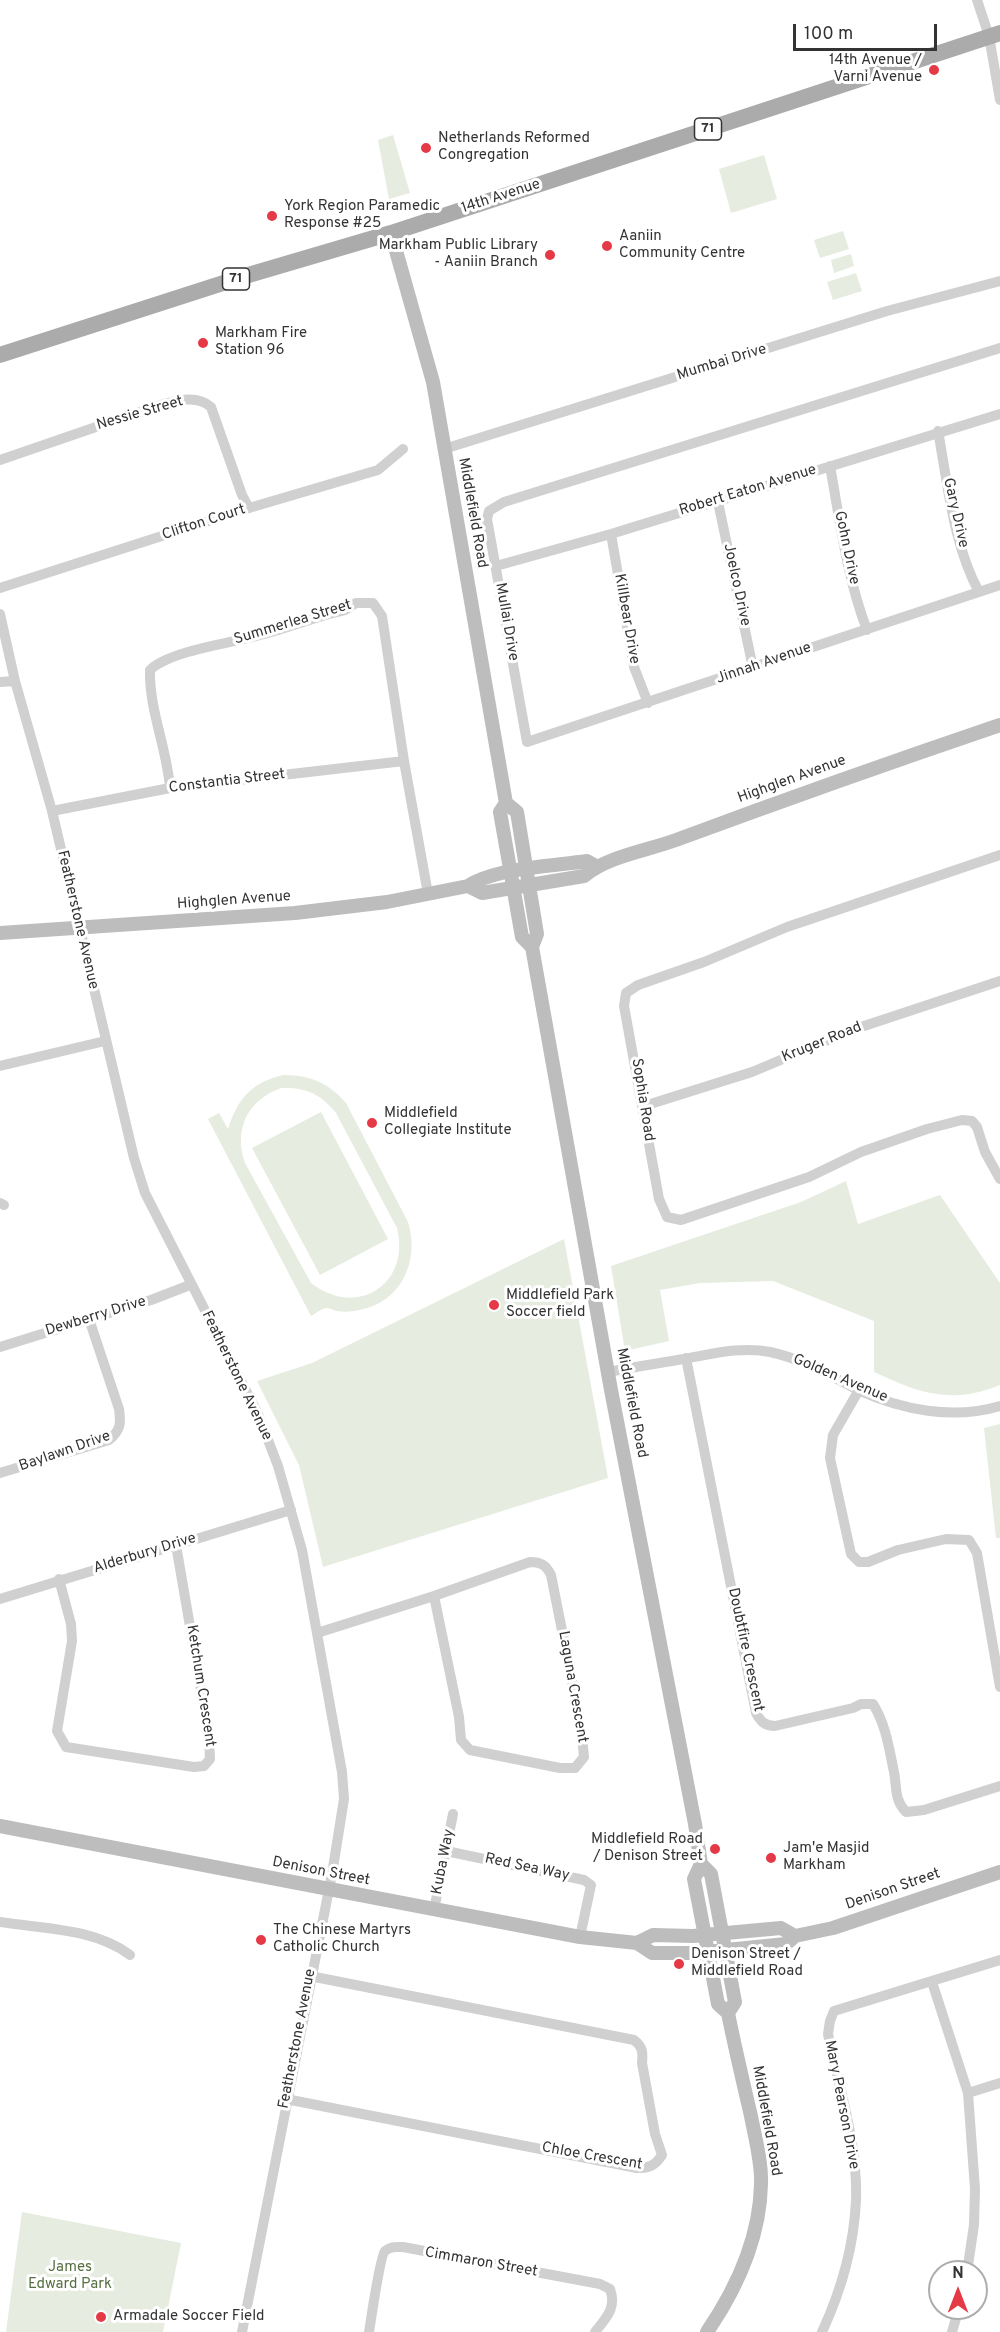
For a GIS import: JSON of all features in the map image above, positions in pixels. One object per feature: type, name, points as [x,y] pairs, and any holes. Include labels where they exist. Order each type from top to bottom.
[{"type":"main road","name":"14th Avenue","points":[[0,356],[245,276],[391,233],[994,34]]},
{"type":"main road","name":"Middlefield Road","points":[[391,233],[433,382],[506,803],[517,812],[537,934],[532,947],[608,1372],[693,1814],[701,1864],[694,1879],[718,2004],[728,2013],[757,2144],[762,2182],[758,2219],[746,2260],[726,2304],[707,2332]]},
{"type":"main road","name":"Highglen Avenue","points":[[468,886],[483,894],[584,876],[596,866],[660,846],[838,780],[1000,725]]},
{"type":"main road","name":"Middlefield Road","points":[[506,803],[500,812],[513,889],[522,937],[532,947]]},
{"type":"main road","name":"Highglen Avenue","points":[[0,933],[295,913],[387,902],[468,886],[478,879],[510,872],[587,861],[596,866]]},
{"type":"main road","name":"Denison Street","points":[[0,1826],[580,1937],[637,1943],[652,1953],[708,1952],[786,1944],[795,1936],[833,1928],[1000,1872]]},
{"type":"main road","name":"Middlefield Road","points":[[701,1864],[711,1874],[723,1933],[735,2002],[728,2013]]},
{"type":"main road","name":"Denison Street","points":[[637,1943],[654,1935],[705,1935],[781,1928],[795,1936]]},
{"type":"street","points":[[977,0],[994,34],[1000,99]]},
{"type":"street","name":"Mumbai Drive","points":[[444,449],[887,311],[1000,281]]},
{"type":"street","name":"Mullai Drive","points":[[527,742],[487,519],[489,511],[504,502],[1000,348]]},
{"type":"street","name":"Nessie Street","points":[[0,460],[154,407],[178,401],[204,401],[211,407],[242,495],[249,508]]},
{"type":"street","name":"Robert Eaton Avenue","points":[[496,566],[718,502],[938,431],[1000,414]]},
{"type":"street","name":"Gary Drive","points":[[938,431],[957,533],[972,579],[979,592]]},
{"type":"street","name":"Clifton Court","points":[[0,588],[249,508],[378,470],[403,449]]},
{"type":"street","name":"Gohn Drive","points":[[830,466],[847,560],[859,610],[867,630]]},
{"type":"street","name":"Joelco Drive","points":[[718,502],[753,668]]},
{"type":"street","name":"Killbear Drive","points":[[611,534],[634,667],[648,703]]},
{"type":"street","name":"Jinnah Avenue","points":[[527,742],[1000,585]]},
{"type":"street","name":"Summerlea Street","points":[[170,788],[163,741],[151,698],[150,670],[156,664],[176,656],[262,635],[345,610],[356,603],[373,603],[382,616],[404,760],[428,894]]},
{"type":"street","name":"Featherstone Avenue","points":[[0,614],[15,681],[52,811],[134,1158],[145,1193],[190,1285],[258,1414],[278,1466],[302,1550],[342,1772],[344,1799],[328,1890],[242,2332]]},
{"type":"street","points":[[0,682],[15,681]]},
{"type":"street","name":"Constantia Street","points":[[52,811],[170,788],[404,760]]},
{"type":"street","name":"Sophia Road","points":[[1000,855],[787,927],[704,962],[632,988],[626,993],[624,1006],[644,1106],[659,1199],[664,1214],[674,1220],[681,1220],[794,1182],[861,1152],[953,1121],[972,1121],[977,1127],[985,1152],[1000,1179]]},
{"type":"street","name":"Kruger Road","points":[[644,1106],[752,1072],[852,1030],[1000,981]]},
{"type":"street","points":[[0,1066],[105,1041]]},
{"type":"street","name":"Dewberry Drive","points":[[0,1347],[151,1300],[190,1285]]},
{"type":"street","name":"Baylawn Drive","points":[[0,1473],[109,1440],[118,1433],[121,1422],[118,1408],[89,1319]]},
{"type":"street","name":"Golden Avenue","points":[[608,1372],[718,1352],[768,1352],[799,1360],[859,1390],[918,1410],[945,1413],[980,1411],[1000,1406]]},
{"type":"street","name":"Doubtfire Crescent","points":[[686,1358],[756,1713],[760,1720],[770,1726],[776,1726],[853,1708],[861,1704],[873,1704],[880,1713],[886,1730],[897,1800],[906,1812],[924,1810],[1000,1786]]},
{"type":"street","points":[[859,1390],[833,1435],[830,1458],[851,1554],[859,1562],[868,1562],[898,1550],[946,1539],[969,1540],[977,1553],[1000,1687]]},
{"type":"street","name":"Alderbury Drive","points":[[0,1599],[59,1579],[291,1510]]},
{"type":"street","name":"Ketchum Crescent","points":[[59,1579],[71,1624],[72,1641],[57,1731],[66,1747],[194,1767],[204,1766],[210,1759],[209,1737],[176,1545]]},
{"type":"street","name":"Laguna Crescent","points":[[317,1633],[434,1596],[530,1562],[542,1564],[547,1567],[553,1587],[584,1746],[584,1756],[575,1768],[570,1769],[475,1751],[465,1746],[461,1740],[459,1717],[434,1596]]},
{"type":"street","name":"Kuba Way","points":[[434,1910],[453,1814]]},
{"type":"street","name":"Red Sea Way","points":[[446,1851],[584,1880],[591,1886],[580,1937]]},
{"type":"street","points":[[0,1922],[66,1931],[116,1945],[130,1955]]},
{"type":"street","name":"Mary Pearson Drive","points":[[822,2332],[835,2305],[846,2268],[856,2199],[849,2130],[828,2034],[834,2011],[1000,1960]]},
{"type":"street","name":"Chloe Crescent","points":[[286,2099],[637,2168],[649,2168],[662,2155],[655,2134],[642,2063],[643,2052],[640,2044],[634,2040],[310,1976]]},
{"type":"street","points":[[932,1982],[969,2093],[975,2189],[974,2225],[969,2260]]},
{"type":"street","points":[[969,2093],[1000,2083]]},
{"type":"street","name":"Cimmaron Street","points":[[369,2332],[383,2253],[392,2247],[403,2247],[600,2284],[610,2289],[613,2296],[613,2307],[595,2332]]},
{"type":"green space","points":[[393,135],[410,193],[389,199],[378,140]]},
{"type":"green space","points":[[764,155],[777,199],[731,213],[719,169]]},
{"type":"green space","points":[[843,231],[849,249],[820,258],[814,240]]},
{"type":"green space","points":[[851,254],[854,266],[834,273],[831,260]]},
{"type":"green space","points":[[856,273],[862,291],[833,300],[827,282]]},
{"type":"green space","points":[[283,1075],[318,1081],[340,1096],[346,1103],[408,1222],[411,1251],[404,1278],[386,1299],[374,1306],[348,1312],[325,1308],[311,1316],[208,1119],[219,1113],[228,1129],[236,1109],[247,1093],[272,1078]],"holes":[[[281,1088],[305,1090],[319,1096],[336,1113],[397,1228],[399,1248],[396,1265],[388,1280],[376,1290],[362,1296],[346,1297],[328,1293],[311,1283],[245,1163],[241,1139],[246,1117],[260,1100]]]},
{"type":"green space","points":[[321,1112],[388,1239],[320,1275],[252,1148]]},
{"type":"green space","points":[[846,1181],[858,1224],[940,1195],[1000,1283],[1000,1385],[966,1394],[936,1394],[906,1386],[874,1372],[874,1321],[773,1281],[700,1283],[660,1290],[669,1341],[625,1351],[611,1266],[801,1202]]},
{"type":"green space","points":[[564,1239],[608,1478],[323,1567],[299,1465],[257,1381],[312,1363]]},
{"type":"green space","points":[[1000,1424],[1000,1538],[996,1538],[984,1428]]},
{"type":"green space","name":"James Edward Park","points":[[22,2212],[181,2243],[163,2332],[6,2332]]},
{"type":"place","name":"14th Avenue / Varni Avenue","points":[[934,70]]},
{"type":"place","name":"Netherlands Reformed Congregation","points":[[426,148]]},
{"type":"place","name":"York Region Paramedic Response #25","points":[[272,216]]},
{"type":"place","name":"Aaniin Community Centre","points":[[607,246]]},
{"type":"place","name":"Markham Public Library - Aaniin Branch","points":[[550,255]]},
{"type":"place","name":"Markham Fire Station 96","points":[[203,343]]},
{"type":"place","name":"Middlefield Collegiate Institute","points":[[372,1123]]},
{"type":"place","name":"Middlefield Park Soccer field","points":[[494,1305]]},
{"type":"place","name":"Middlefield Road / Denison Street","points":[[715,1849]]},
{"type":"place","name":"Jam'e Masjid Markham","points":[[771,1858]]},
{"type":"place","name":"The Chinese Martyrs Catholic Church","points":[[261,1940]]},
{"type":"place","name":"Denison Street / Middlefield Road","points":[[679,1964]]},
{"type":"place","name":"Armadale Soccer Field","points":[[101,2317]]}]
